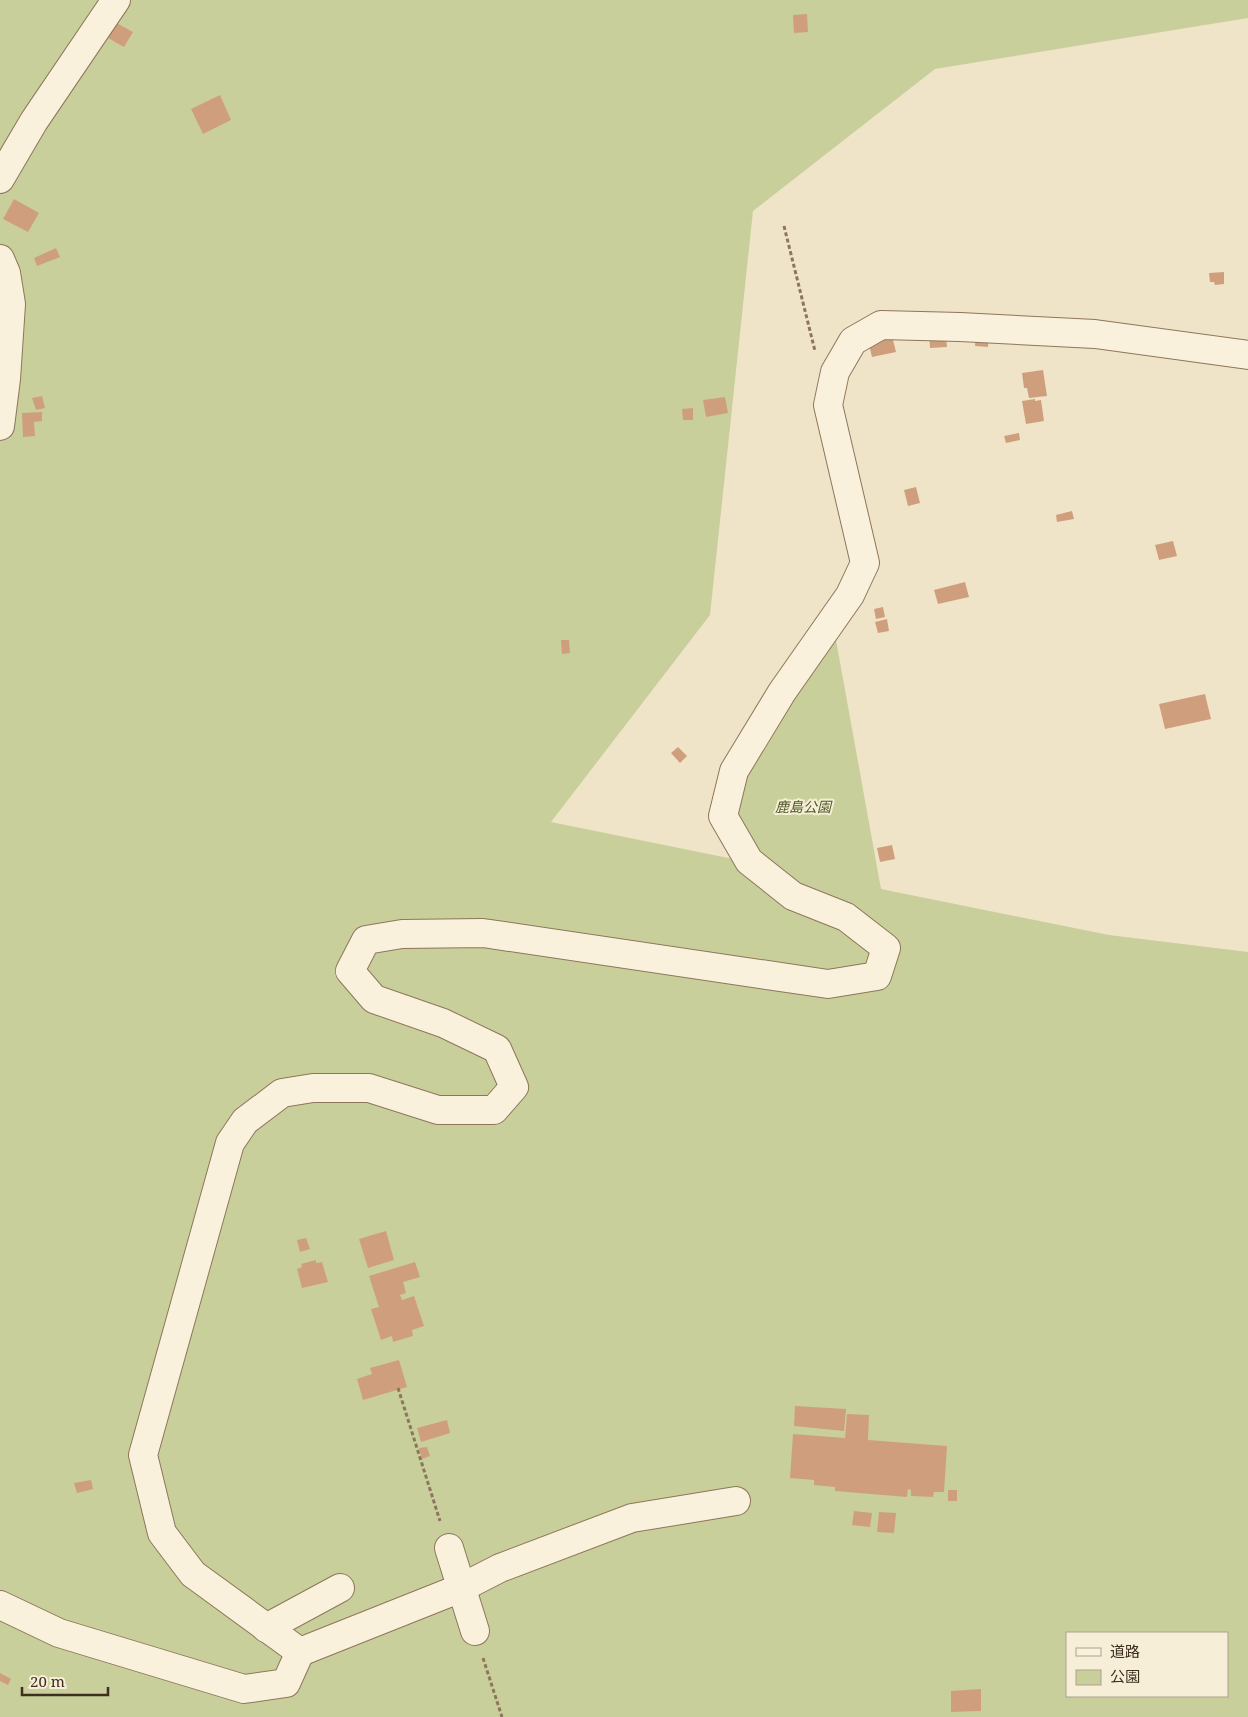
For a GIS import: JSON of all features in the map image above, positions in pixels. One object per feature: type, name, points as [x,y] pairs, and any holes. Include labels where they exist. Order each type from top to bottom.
[{"type":"street","points":[[0,179],[34,121],[116,0]]},
{"type":"street","points":[[0,259],[6,273],[11,304],[6,379],[0,426]]},
{"type":"street","points":[[300,1652],[193,1574],[162,1533],[144,1455],[230,1143],[245,1122],[282,1093],[314,1088],[369,1088],[438,1110],[494,1110],[514,1087],[497,1049],[443,1023],[374,998],[350,971],[366,940],[402,934],[483,933],[828,984],[877,976],[886,948],[846,917],[793,896],[778,885],[749,861],[724,816],[734,771],[782,692],[850,595],[865,563],[828,404],[835,372],[853,342],[881,325],[1096,334],[1248,354]]},
{"type":"street","points":[[0,1605],[59,1633],[244,1689],[286,1683],[300,1652],[461,1588],[500,1568],[632,1518],[736,1501]]},
{"type":"street","points":[[449,1548],[475,1631]]},
{"type":"street","points":[[266,1628],[340,1588]]},
{"type":"path","points":[[784,226],[816,358]]},
{"type":"path","points":[[398,1388],[449,1548]]},
{"type":"path","points":[[475,1631],[502,1717]]},
{"type":"green space","name":"鹿島公園","points":[[0,0],[1248,0],[1248,18],[935,69],[753,211],[710,615],[551,822],[778,868],[759,859],[738,818],[746,765],[783,707],[836,640],[881,889],[1109,935],[1248,952],[1248,1717],[0,1717]]},
{"type":"building","points":[[807,14],[808,32],[794,33],[793,15]]},
{"type":"building","points":[[109,19],[133,32],[124,47],[101,34]]},
{"type":"building","points":[[220,95],[231,120],[203,134],[191,109]]},
{"type":"building","points":[[14,199],[39,213],[28,232],[3,219]]},
{"type":"building","points":[[56,248],[60,257],[37,266],[34,258]]},
{"type":"building","points":[[1224,272],[1224,284],[1215,285],[1214,282],[1210,282],[1209,273]]},
{"type":"building","points":[[945,329],[947,347],[930,348],[929,330]]},
{"type":"building","points":[[976,331],[989,332],[988,347],[975,346]]},
{"type":"building","points":[[892,336],[896,352],[872,357],[868,341]]},
{"type":"building","points":[[1043,370],[1047,396],[1029,398],[1027,388],[1024,388],[1022,373]]},
{"type":"building","points":[[42,396],[45,408],[36,410],[32,398]]},
{"type":"building","points":[[725,397],[728,413],[706,417],[703,400]]},
{"type":"building","points":[[1035,399],[1035,401],[1041,400],[1044,421],[1026,424],[1022,401]]},
{"type":"building","points":[[693,408],[693,420],[683,420],[682,409]]},
{"type":"building","points":[[42,412],[42,421],[34,422],[35,436],[23,437],[22,413]]},
{"type":"building","points":[[1019,433],[1020,440],[1006,443],[1004,436]]},
{"type":"building","points":[[916,487],[920,503],[908,506],[904,490]]},
{"type":"building","points":[[1072,511],[1074,519],[1057,522],[1056,515]]},
{"type":"building","points":[[1173,541],[1177,556],[1159,560],[1155,545]]},
{"type":"building","points":[[965,582],[969,597],[938,604],[934,590]]},
{"type":"building","points":[[883,607],[885,617],[876,619],[874,609]]},
{"type":"building","points":[[887,619],[889,631],[878,633],[875,622]]},
{"type":"building","points":[[561,640],[569,640],[570,653],[562,654]]},
{"type":"building","points":[[1205,694],[1211,719],[1165,729],[1159,704]]},
{"type":"building","points":[[678,747],[687,756],[680,763],[671,753]]},
{"type":"building","points":[[892,845],[895,859],[880,862],[877,848]]},
{"type":"building","points":[[386,1231],[394,1260],[368,1268],[359,1239]]},
{"type":"building","points":[[306,1238],[310,1249],[300,1252],[297,1240]]},
{"type":"building","points":[[316,1260],[316,1263],[322,1262],[328,1282],[302,1288],[297,1269],[302,1267],[301,1264]]},
{"type":"building","points":[[415,1262],[420,1277],[403,1282],[406,1293],[400,1295],[402,1300],[414,1296],[424,1326],[412,1330],[413,1336],[393,1342],[392,1336],[381,1340],[371,1309],[379,1307],[369,1276]]},
{"type":"building","points":[[399,1360],[407,1387],[363,1400],[357,1379],[372,1374],[370,1368]]},
{"type":"building","points":[[795,1406],[846,1409],[844,1431],[794,1426]]},
{"type":"building","points":[[847,1414],[869,1415],[868,1440],[947,1446],[944,1492],[934,1492],[933,1497],[911,1496],[911,1490],[908,1489],[907,1497],[835,1491],[835,1487],[814,1485],[814,1480],[790,1478],[793,1434],[845,1438]]},
{"type":"building","points":[[447,1420],[450,1433],[421,1442],[417,1428]]},
{"type":"building","points":[[427,1447],[430,1456],[422,1459],[419,1448]]},
{"type":"building","points":[[91,1480],[93,1489],[77,1493],[74,1483]]},
{"type":"building","points":[[948,1490],[957,1490],[957,1501],[948,1501]]},
{"type":"building","points":[[854,1511],[872,1513],[870,1527],[852,1525]]},
{"type":"building","points":[[879,1512],[896,1513],[894,1533],[877,1532]]},
{"type":"building","points":[[0,1673],[11,1679],[8,1685],[0,1681]]},
{"type":"building","points":[[981,1689],[981,1711],[951,1712],[951,1691]]}]
